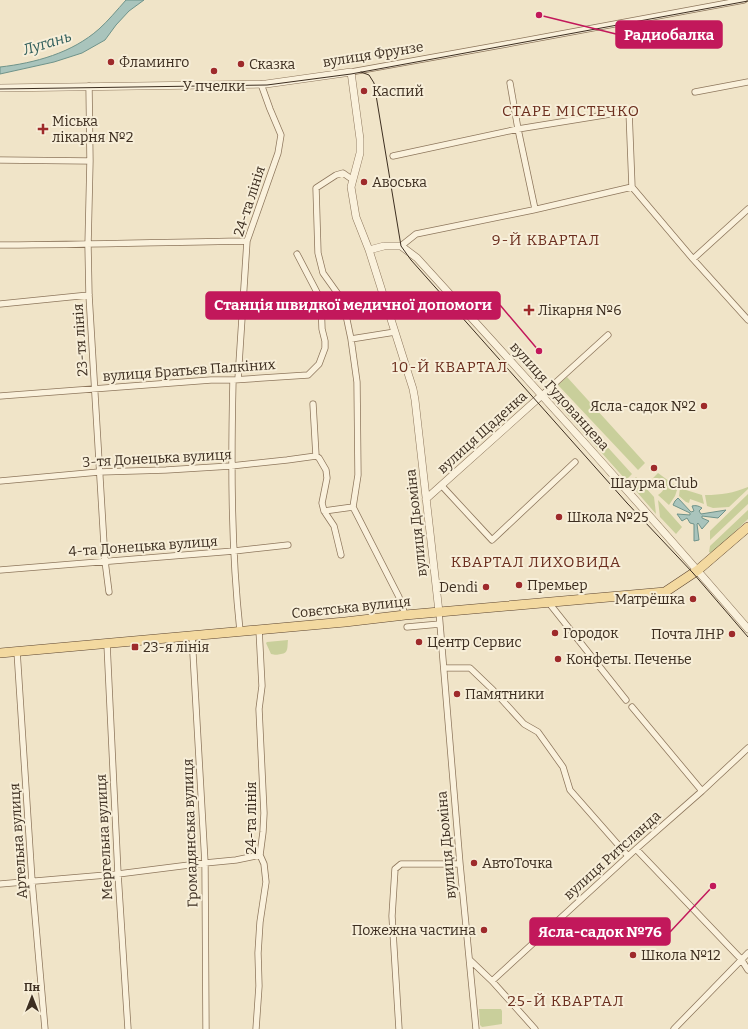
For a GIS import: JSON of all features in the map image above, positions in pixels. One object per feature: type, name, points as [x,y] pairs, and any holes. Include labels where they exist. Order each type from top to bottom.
[{"type":"main road","name":"Совєтська вулиця","points":[[0,653],[665,592],[698,570],[748,527]]},
{"type":"street","name":"вулиця Фрунзе","points":[[0,88],[261,84],[351,72],[744,0]]},
{"type":"street","name":"вулиця Дьоміна","points":[[351,72],[360,139],[358,164],[351,187],[356,217],[369,250],[413,389],[415,400],[439,612],[460,864],[476,1029]]},
{"type":"street","points":[[695,92],[748,82]]},
{"type":"street","name":"24-та лінія","points":[[240,631],[234,551],[231,466],[235,379],[248,241],[278,153],[281,135],[261,84]]},
{"type":"street","points":[[510,84],[535,209]]},
{"type":"street","name":"23-тя лінія","points":[[89,86],[89,295],[99,472],[105,561],[109,592]]},
{"type":"street","points":[[393,156],[518,129],[629,111],[632,187],[693,259],[748,320]]},
{"type":"street","points":[[0,160],[90,161]]},
{"type":"street","points":[[353,180],[343,173],[336,175],[316,188],[318,253],[323,273],[343,301],[351,339],[357,382],[358,475],[354,507],[399,597],[405,615]]},
{"type":"street","points":[[369,250],[384,246],[401,246],[416,234],[632,187]]},
{"type":"street","points":[[693,259],[748,209]]},
{"type":"street","points":[[0,244],[88,245],[248,241]]},
{"type":"street","name":"вулиця Гудованцева","points":[[401,246],[417,258],[542,395],[698,570],[748,629]]},
{"type":"street","name":"вулиця Братьєв Палкіних","points":[[0,396],[210,380],[308,375],[319,364],[325,348],[325,341],[322,329],[321,300],[297,254]]},
{"type":"street","points":[[0,304],[89,295]]},
{"type":"street","points":[[351,339],[395,332]]},
{"type":"street","name":"вулиця Щаденка","points":[[426,499],[608,335]]},
{"type":"street","points":[[313,404],[316,456],[319,458],[326,470],[327,478],[322,503],[324,511],[334,526],[341,555]]},
{"type":"street","name":"3-тя Донецька вулиця","points":[[0,481],[99,472],[231,466],[316,456]]},
{"type":"street","points":[[442,486],[492,540],[575,462]]},
{"type":"street","points":[[324,511],[354,507]]},
{"type":"street","name":"4-та Донецька вулиця","points":[[0,570],[288,546]]},
{"type":"street","points":[[549,603],[626,700]]},
{"type":"street","points":[[407,627],[440,624]]},
{"type":"street","name":"24-та лінія","points":[[256,1029],[259,986],[258,953],[260,922],[266,882],[264,864],[260,855],[264,813],[259,709],[262,686],[259,630]]},
{"type":"street","name":"Громадянська вулиця","points":[[192,636],[205,863],[206,1029]]},
{"type":"street","name":"Мергельна вулиця","points":[[107,644],[118,874],[128,1029]]},
{"type":"street","name":"Артельна вулиця","points":[[17,651],[32,881],[45,1029]]},
{"type":"street","points":[[444,668],[470,668],[493,690],[524,724],[538,732],[564,767],[570,790],[628,856]]},
{"type":"street","points":[[632,707],[702,791]]},
{"type":"street","name":"вулиця Ритсланда","points":[[492,981],[748,748]]},
{"type":"street","points":[[636,849],[741,959],[748,970]]},
{"type":"street","points":[[0,884],[118,874],[236,860],[260,855]]},
{"type":"street","points":[[399,1029],[392,916],[395,869],[401,864],[460,864]]},
{"type":"street","points":[[674,1029],[748,953]]},
{"type":"street","points":[[470,960],[492,981],[535,1029]]},
{"type":"green space","points":[[567,377],[645,463],[638,470],[558,385]]},
{"type":"green space","points":[[555,389],[632,474],[626,480],[549,394]]},
{"type":"green space","points":[[658,473],[678,487],[675,496],[669,505],[658,495],[663,490],[664,485],[660,480],[653,478]]},
{"type":"green space","points":[[636,477],[654,497],[656,514],[630,484]]},
{"type":"green space","points":[[748,487],[748,489],[729,507],[713,508],[707,506],[705,495],[717,495]]},
{"type":"green space","points":[[680,488],[702,495],[704,504],[690,499],[689,503],[686,502],[679,496]]},
{"type":"green space","points":[[748,494],[748,504],[710,540],[710,531]]},
{"type":"green space","points":[[658,500],[682,527],[676,534],[660,517]]},
{"type":"green space","points":[[748,510],[748,519],[712,554],[709,552],[710,546]]},
{"type":"green space","points":[[288,640],[286,651],[278,655],[271,654],[266,643],[267,642]]},
{"type":"green space","points":[[479,1009],[501,1009],[502,1024],[482,1027],[480,1025]]},
{"type":"water","points":[[126,0],[144,0],[129,11],[105,40],[82,53],[54,62],[0,74],[0,67],[40,60],[65,51],[77,44],[99,29]]},
{"type":"water","points":[[678,498],[691,512],[694,511],[692,506],[699,506],[702,508],[699,511],[701,514],[726,510],[718,518],[702,516],[702,518],[709,521],[702,529],[698,523],[697,524],[699,540],[694,541],[694,524],[690,523],[687,518],[682,521],[677,514],[690,515],[690,513],[673,505]]},
{"type":"tram line","points":[[0,89],[267,85],[351,74],[748,1]]},
{"type":"tram line","points":[[361,72],[369,75],[374,83],[401,246],[411,260],[627,503],[693,573],[748,637]]},
{"type":"place","name":"Радиобалка","points":[[539,15]]},
{"type":"place","name":"Фламинго","points":[[111,62]]},
{"type":"place","name":"Сказка","points":[[241,64]]},
{"type":"place","name":"У пчелки","points":[[214,71]]},
{"type":"place","name":"Каспий","points":[[364,91]]},
{"type":"place","name":"Міська лікарня №2","points":[[43,129]]},
{"type":"place","name":"Авоська","points":[[364,182]]},
{"type":"place","name":"Лікарня №6","points":[[529,310]]},
{"type":"place","name":"Станція швидкої медичної допомоги","points":[[539,351]]},
{"type":"place","name":"Ясла-садок №2","points":[[704,406]]},
{"type":"place","name":"Шаурма Club","points":[[654,468]]},
{"type":"place","name":"Школа №25","points":[[559,517]]},
{"type":"place","name":"Премьер","points":[[519,585]]},
{"type":"place","name":"Dendi","points":[[486,587]]},
{"type":"place","name":"Матрёшка","points":[[693,599]]},
{"type":"place","name":"Городок","points":[[555,633]]},
{"type":"place","name":"Почта ЛНР","points":[[732,634]]},
{"type":"place","name":"Центр Сервис","points":[[419,642]]},
{"type":"place","name":"23-я лінія","points":[[135,647]]},
{"type":"place","name":"Конфеты. Печенье","points":[[558,659]]},
{"type":"place","name":"Памятники","points":[[457,694]]},
{"type":"place","name":"АвтоТочка","points":[[474,863]]},
{"type":"place","name":"Ясла-садок №76","points":[[713,886]]},
{"type":"place","name":"Пожежна частина","points":[[484,930]]},
{"type":"place","name":"Школа №12","points":[[633,955]]},
{"type":"district","name":"СТАРЕ МІСТЕЧКО","points":[[571,111]]},
{"type":"district","name":"9-Й КВАРТАЛ","points":[[546,240]]},
{"type":"district","name":"10-Й КВАРТАЛ","points":[[450,367]]},
{"type":"district","name":"КВАРТАЛ ЛИХОВИДА","points":[[536,562]]},
{"type":"district","name":"25-Й КВАРТАЛ","points":[[566,1001]]},
{"type":"water label","name":"Лугань","points":[[47,43]]}]
